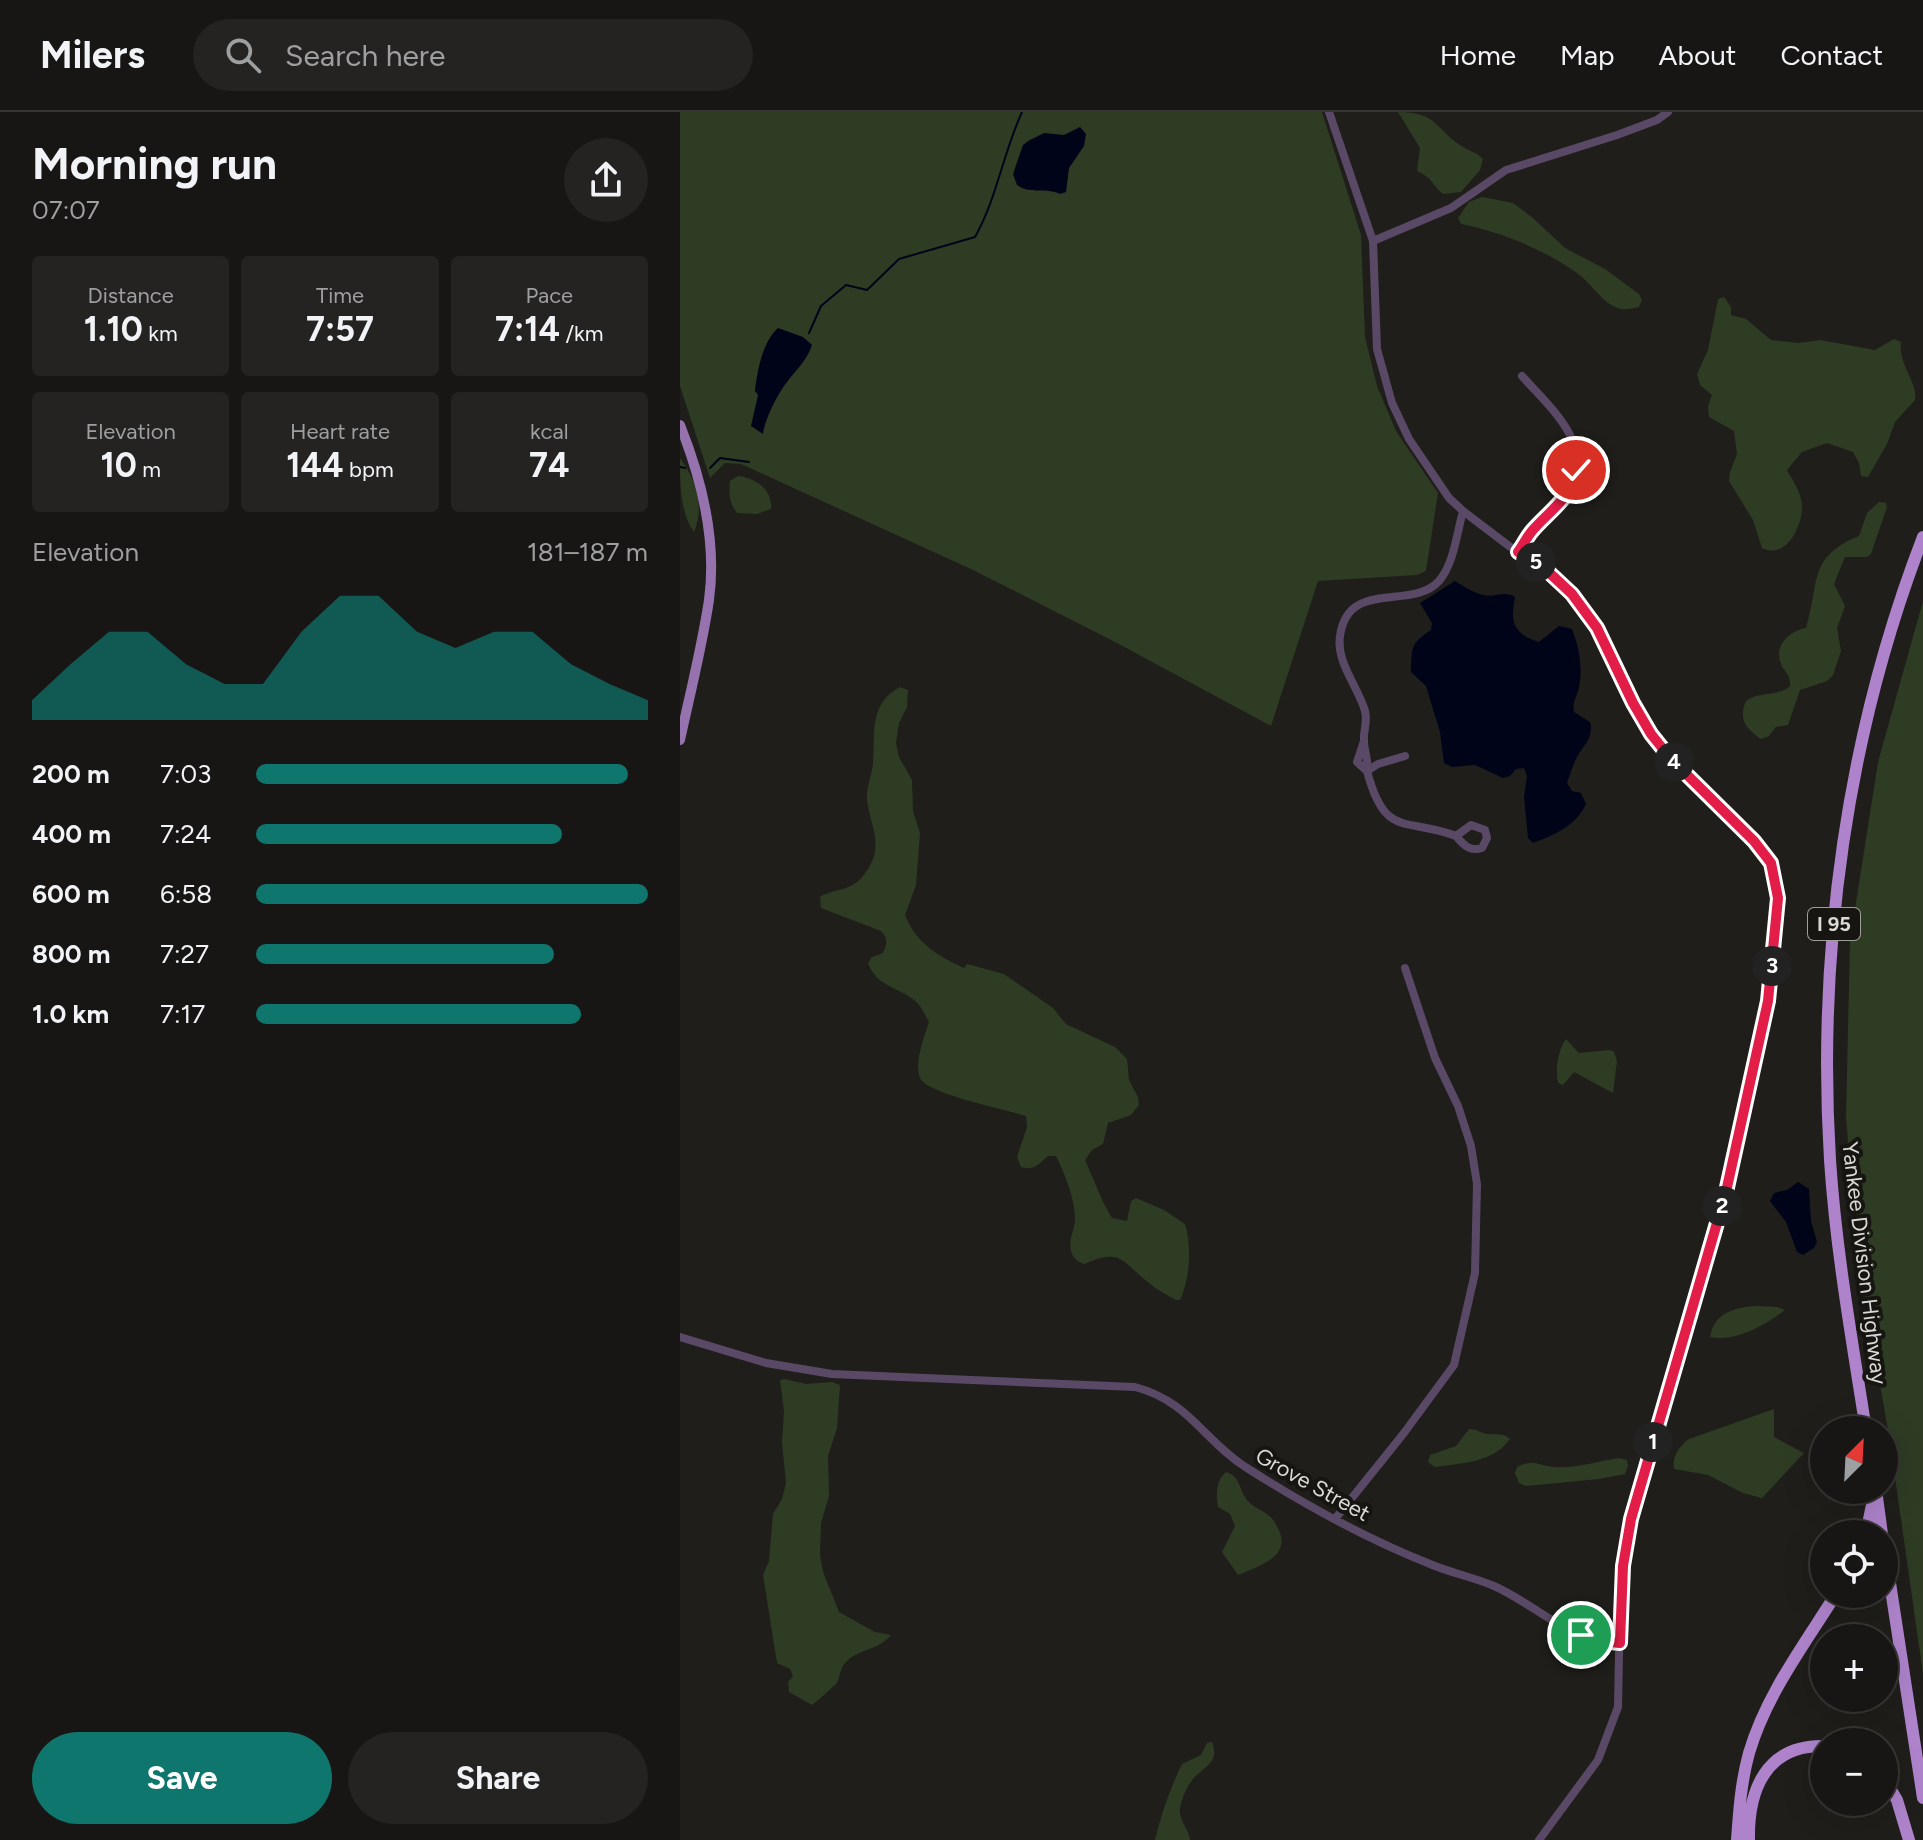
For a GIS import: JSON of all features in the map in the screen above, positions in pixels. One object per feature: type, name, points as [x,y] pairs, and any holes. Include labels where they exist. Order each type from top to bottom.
[{"type":"highway","name":"Yankee Division Highway","points":[[1864,1416],[1842,1279],[1831,1174],[1827,1083],[1830,976],[1842,855],[1857,766],[1886,648],[1923,537]]},
{"type":"highway","points":[[1737,1840],[1744,1774],[1761,1721],[1779,1685],[1827,1608]]},
{"type":"highway","points":[[1894,1608],[1923,1798]]},
{"type":"highway","points":[[1749,1840],[1751,1800],[1764,1773],[1792,1751],[1810,1747]]},
{"type":"highway","points":[[1898,1803],[1909,1840]]},
{"type":"main road","points":[[680,425],[704,497],[711,558],[709,599],[680,740]]},
{"type":"street","points":[[1329,112],[1373,241],[1374,327],[1380,362],[1392,403],[1409,439],[1449,498],[1518,552],[1541,565],[1572,594],[1597,628],[1651,734],[1671,759],[1754,841],[1771,863],[1778,898],[1768,1001],[1726,1192],[1631,1519],[1623,1566],[1618,1707],[1605,1746],[1590,1772],[1539,1840]]},
{"type":"street","points":[[1373,241],[1451,208],[1506,170],[1617,135],[1657,120],[1668,112]]},
{"type":"street","points":[[1518,552],[1531,532],[1568,492],[1575,476],[1577,459],[1567,427],[1522,376]]},
{"type":"street","points":[[1456,836],[1409,827],[1391,818],[1373,795],[1364,741],[1366,714],[1339,652],[1340,634],[1345,621],[1360,604],[1380,596],[1417,594],[1440,580],[1448,564],[1463,511]]},
{"type":"street","points":[[1367,771],[1378,764],[1405,756]]},
{"type":"street","points":[[1335,1519],[1454,1365],[1475,1273],[1477,1184],[1471,1146],[1458,1106],[1435,1058],[1405,968]]},
{"type":"street","name":"Grove Street","points":[[680,1337],[766,1363],[832,1374],[1144,1389],[1166,1397],[1243,1466],[1335,1519],[1433,1566],[1492,1585],[1558,1625],[1600,1641],[1620,1643]]},
{"type":"green space","points":[[680,112],[1322,112],[1361,235],[1365,337],[1377,386],[1396,431],[1438,493],[1426,571],[1417,575],[1318,581],[1271,726],[973,570],[741,464],[725,463],[710,478],[680,386]]},
{"type":"green space","points":[[1398,112],[1427,118],[1483,159],[1480,170],[1461,192],[1443,194],[1430,179],[1417,171],[1420,148]]},
{"type":"green space","points":[[1482,197],[1513,203],[1565,248],[1605,269],[1639,294],[1642,300],[1639,307],[1615,307],[1577,273],[1550,256],[1506,237],[1461,224],[1458,218],[1469,202]]},
{"type":"green space","points":[[1724,297],[1731,307],[1731,315],[1746,319],[1771,340],[1799,343],[1820,340],[1875,350],[1894,339],[1901,342],[1902,358],[1914,387],[1915,400],[1895,422],[1887,444],[1868,477],[1861,476],[1853,452],[1827,443],[1802,452],[1787,470],[1801,500],[1802,513],[1791,539],[1779,549],[1762,548],[1753,520],[1729,481],[1737,454],[1734,431],[1709,417],[1708,406],[1712,395],[1700,385],[1697,374],[1708,350],[1718,299]]},
{"type":"green space","points":[[680,458],[690,475],[699,503],[694,532],[683,507]]},
{"type":"green space","points":[[738,476],[762,486],[769,496],[771,509],[757,514],[737,513],[731,502],[730,481]]},
{"type":"green space","points":[[1879,502],[1886,503],[1887,507],[1871,554],[1867,557],[1845,557],[1834,584],[1845,606],[1837,628],[1841,651],[1833,675],[1827,681],[1800,690],[1788,725],[1776,727],[1769,736],[1761,739],[1743,718],[1746,701],[1780,692],[1790,686],[1780,661],[1782,644],[1790,635],[1806,628],[1823,562],[1842,544],[1859,536],[1867,513]]},
{"type":"green space","points":[[1923,601],[1923,1674],[1898,1498],[1898,1416],[1886,1416],[1858,1256],[1846,1118],[1850,941],[1878,762]]},
{"type":"green space","points":[[900,687],[908,690],[907,707],[899,723],[896,743],[899,757],[912,780],[913,811],[920,833],[916,885],[905,915],[915,933],[937,953],[964,968],[967,964],[1004,974],[1053,1008],[1066,1024],[1115,1047],[1127,1059],[1129,1080],[1139,1105],[1131,1115],[1108,1123],[1103,1144],[1092,1150],[1085,1160],[1112,1218],[1127,1221],[1131,1201],[1136,1198],[1164,1210],[1185,1224],[1189,1262],[1180,1300],[1155,1288],[1121,1259],[1106,1257],[1084,1264],[1074,1257],[1070,1247],[1075,1219],[1073,1203],[1056,1156],[1048,1156],[1033,1167],[1021,1167],[1017,1157],[1027,1127],[1026,1116],[937,1090],[920,1078],[919,1058],[929,1022],[916,1002],[876,977],[868,963],[872,957],[883,953],[885,936],[881,931],[821,908],[820,897],[858,881],[874,856],[875,838],[867,795],[873,763],[874,730],[883,701]]},
{"type":"green space","points":[[1566,1039],[1579,1053],[1614,1052],[1617,1061],[1613,1093],[1574,1072],[1563,1085],[1558,1083],[1558,1060]]},
{"type":"green space","points":[[1758,1306],[1785,1310],[1740,1335],[1710,1337],[1716,1322],[1727,1312]]},
{"type":"green space","points":[[780,1380],[806,1384],[832,1382],[840,1385],[837,1428],[828,1456],[829,1496],[821,1523],[823,1572],[839,1612],[875,1632],[891,1635],[847,1661],[836,1684],[812,1705],[789,1692],[788,1682],[793,1676],[790,1669],[777,1663],[763,1575],[769,1561],[773,1514],[782,1499],[786,1483]]},
{"type":"green space","points":[[1774,1409],[1774,1437],[1804,1453],[1762,1498],[1743,1493],[1708,1475],[1674,1469],[1677,1452],[1689,1439]]},
{"type":"green space","points":[[1469,1429],[1510,1439],[1495,1453],[1466,1463],[1435,1467],[1428,1462],[1430,1455],[1456,1446]]},
{"type":"green space","points":[[1619,1458],[1627,1460],[1625,1474],[1599,1479],[1526,1486],[1519,1483],[1515,1473],[1517,1467],[1528,1463],[1562,1467]]},
{"type":"green space","points":[[1226,1472],[1234,1477],[1251,1504],[1273,1520],[1282,1542],[1280,1550],[1267,1562],[1238,1575],[1222,1552],[1235,1526],[1230,1514],[1218,1507],[1220,1479]]},
{"type":"green space","points":[[1212,1742],[1213,1759],[1191,1782],[1181,1805],[1181,1817],[1190,1840],[1155,1840],[1182,1764],[1201,1755],[1207,1743]]},
{"type":"water","points":[[1080,127],[1086,134],[1084,146],[1069,168],[1066,192],[1028,190],[1017,185],[1013,174],[1023,145],[1044,133],[1064,135]]},
{"type":"water","points":[[778,328],[803,337],[812,345],[776,400],[763,434],[751,426],[758,395],[756,383],[765,348]]},
{"type":"water","points":[[1455,581],[1483,595],[1507,594],[1515,597],[1515,626],[1530,639],[1539,642],[1559,626],[1572,629],[1577,643],[1581,672],[1574,712],[1590,722],[1591,732],[1567,783],[1572,791],[1581,793],[1586,804],[1570,824],[1533,843],[1528,838],[1524,797],[1527,776],[1524,768],[1516,769],[1503,778],[1475,765],[1452,767],[1444,763],[1440,732],[1426,686],[1411,672],[1414,647],[1431,630],[1432,623],[1420,603]]},
{"type":"water","points":[[1798,1182],[1809,1189],[1811,1221],[1817,1242],[1803,1255],[1797,1252],[1786,1222],[1770,1201],[1774,1193],[1787,1190]]},
{"type":"waterway","points":[[809,333],[821,306],[846,285],[867,290],[899,259],[975,237],[989,207],[1022,112]]},
{"type":"waterway","points":[[710,468],[720,458],[749,462]]},
{"type":"waterway","points":[[680,467],[685,468]]},
{"type":"route","points":[[1576,470],[1564,499],[1531,532],[1518,552],[1541,565],[1572,594],[1597,628],[1651,734],[1671,759],[1754,841],[1771,863],[1778,898],[1768,1001],[1726,1192],[1631,1519],[1624,1553],[1620,1643],[1581,1635]]}]
